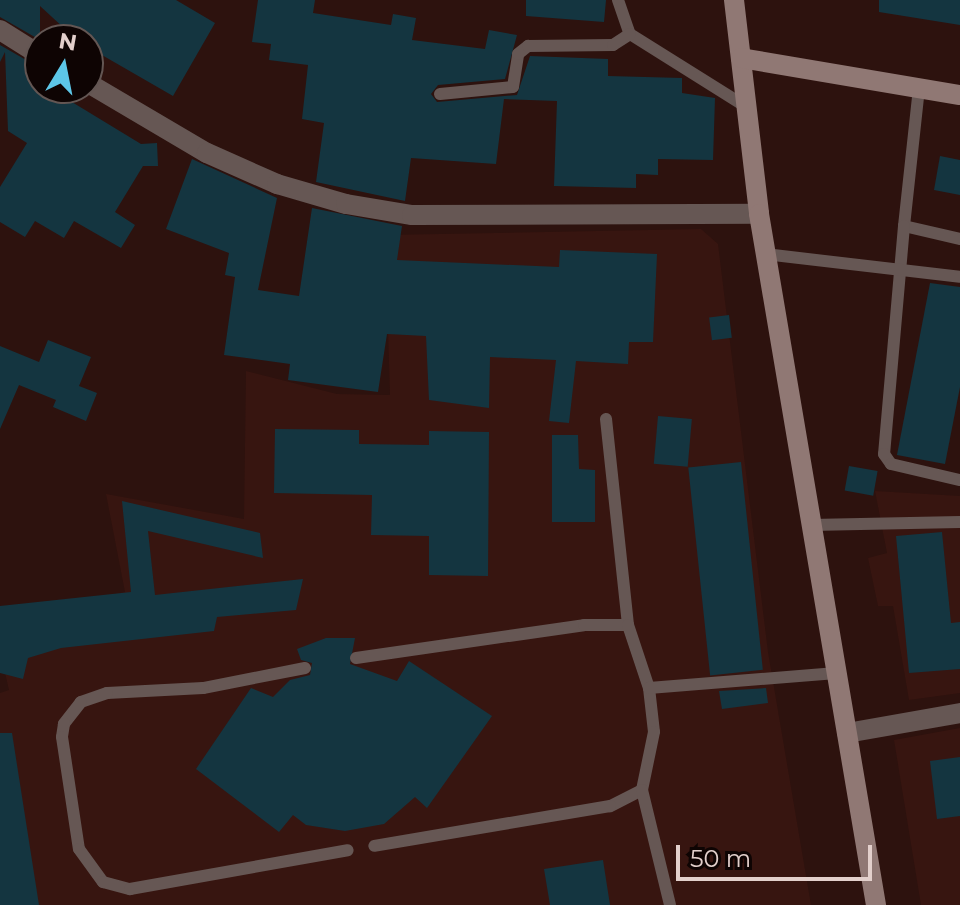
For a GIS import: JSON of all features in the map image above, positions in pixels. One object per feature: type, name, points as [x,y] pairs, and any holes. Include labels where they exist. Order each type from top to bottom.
[{"type":"street","points":[[734,0],[743,105],[765,254],[876,905]]},
{"type":"street","points":[[0,30],[24,45]]},
{"type":"street","points":[[741,58],[960,95]]},
{"type":"street","points":[[104,92],[207,153],[277,184],[346,204],[412,215],[759,214]]},
{"type":"street","points":[[847,733],[960,713]]},
{"type":"lane","points":[[618,0],[630,34],[743,105]]},
{"type":"lane","points":[[440,94],[513,87],[518,54],[528,46],[613,45],[630,34]]},
{"type":"lane","points":[[919,88],[884,454],[891,464],[960,480]]},
{"type":"lane","points":[[904,226],[960,239]]},
{"type":"lane","points":[[765,254],[960,277]]},
{"type":"lane","points":[[606,419],[628,625],[649,688],[653,756],[642,790],[670,905]]},
{"type":"lane","points":[[811,525],[960,522]]},
{"type":"lane","points":[[356,658],[584,625],[628,625]]},
{"type":"lane","points":[[305,668],[203,688],[107,693],[81,702],[64,724],[62,737],[79,849],[103,882],[130,889],[348,850]]},
{"type":"lane","points":[[649,688],[836,673]]},
{"type":"lane","points":[[374,846],[610,806],[642,790]]},
{"type":"shaded area","points":[[701,229],[718,244],[768,652],[811,905],[0,905],[0,693],[9,690],[1,656],[28,612],[125,592],[106,494],[244,519],[246,371],[337,394],[390,395],[385,235]]},
{"type":"shaded area","points":[[875,491],[960,496],[960,693],[909,700],[893,606],[878,606],[868,558],[887,553]]},
{"type":"shaded area","points":[[960,728],[960,905],[921,905],[894,740]]},
{"type":"building","points":[[0,0],[176,0],[215,23],[173,96],[104,56],[104,24],[60,24],[40,6],[40,24],[24,24],[24,31],[0,17]]},
{"type":"building","points":[[258,0],[315,0],[313,13],[391,25],[393,14],[416,18],[412,40],[485,49],[489,30],[517,35],[505,79],[438,85],[431,94],[437,102],[517,95],[530,56],[608,59],[608,76],[682,78],[682,93],[715,98],[713,160],[658,159],[658,175],[636,174],[636,188],[554,186],[557,101],[504,99],[496,164],[411,158],[405,201],[316,182],[324,123],[302,119],[308,65],[269,60],[271,44],[252,42]]},
{"type":"building","points":[[526,0],[606,0],[604,22],[526,16]]},
{"type":"building","points":[[879,0],[960,0],[960,25],[879,12]]},
{"type":"building","points":[[0,45],[24,59],[24,104],[75,104],[141,144],[157,143],[158,166],[143,166],[115,212],[135,225],[121,248],[74,221],[64,238],[35,221],[25,237],[0,222],[0,187],[27,143],[8,131],[5,52],[0,62]]},
{"type":"building","points":[[940,156],[960,160],[960,195],[934,190]]},
{"type":"building","points":[[192,159],[277,198],[258,290],[299,296],[312,208],[402,226],[397,260],[559,267],[560,250],[657,254],[653,342],[629,342],[628,364],[576,361],[569,423],[549,421],[556,360],[490,357],[489,408],[429,400],[426,336],[387,334],[378,392],[288,380],[290,364],[224,355],[235,277],[225,275],[229,253],[166,229]]},
{"type":"building","points":[[930,283],[960,287],[960,387],[945,464],[897,455]]},
{"type":"building","points":[[729,315],[732,338],[712,340],[709,317]]},
{"type":"building","points":[[48,340],[91,357],[79,386],[97,393],[86,421],[53,407],[56,400],[19,385],[0,429],[0,346],[39,362]]},
{"type":"building","points":[[658,416],[692,419],[688,467],[654,464]]},
{"type":"building","points":[[275,429],[359,430],[359,444],[429,445],[429,431],[489,432],[488,576],[429,575],[429,536],[371,535],[372,495],[274,493]]},
{"type":"building","points":[[552,435],[578,435],[579,469],[595,470],[595,522],[552,522]]},
{"type":"building","points":[[741,462],[763,670],[710,675],[688,468]]},
{"type":"building","points":[[849,466],[878,471],[873,496],[845,491]]},
{"type":"building","points":[[122,501],[260,533],[263,558],[148,531],[155,595],[303,579],[296,610],[217,617],[214,631],[61,648],[28,658],[23,679],[0,673],[0,606],[131,592]]},
{"type":"building","points":[[942,532],[951,623],[960,622],[960,669],[909,673],[896,536]]},
{"type":"building","points":[[326,638],[355,638],[350,664],[397,681],[409,661],[492,716],[427,808],[415,797],[384,824],[345,831],[306,825],[293,815],[279,832],[196,769],[251,688],[273,697],[290,680],[310,675],[312,663],[301,660],[297,649]]},
{"type":"building","points":[[766,688],[768,703],[722,709],[719,691]]},
{"type":"building","points":[[0,733],[12,733],[39,905],[0,905]]},
{"type":"building","points":[[960,757],[960,816],[937,819],[930,761]]},
{"type":"building","points":[[603,860],[610,905],[550,905],[544,869]]}]
